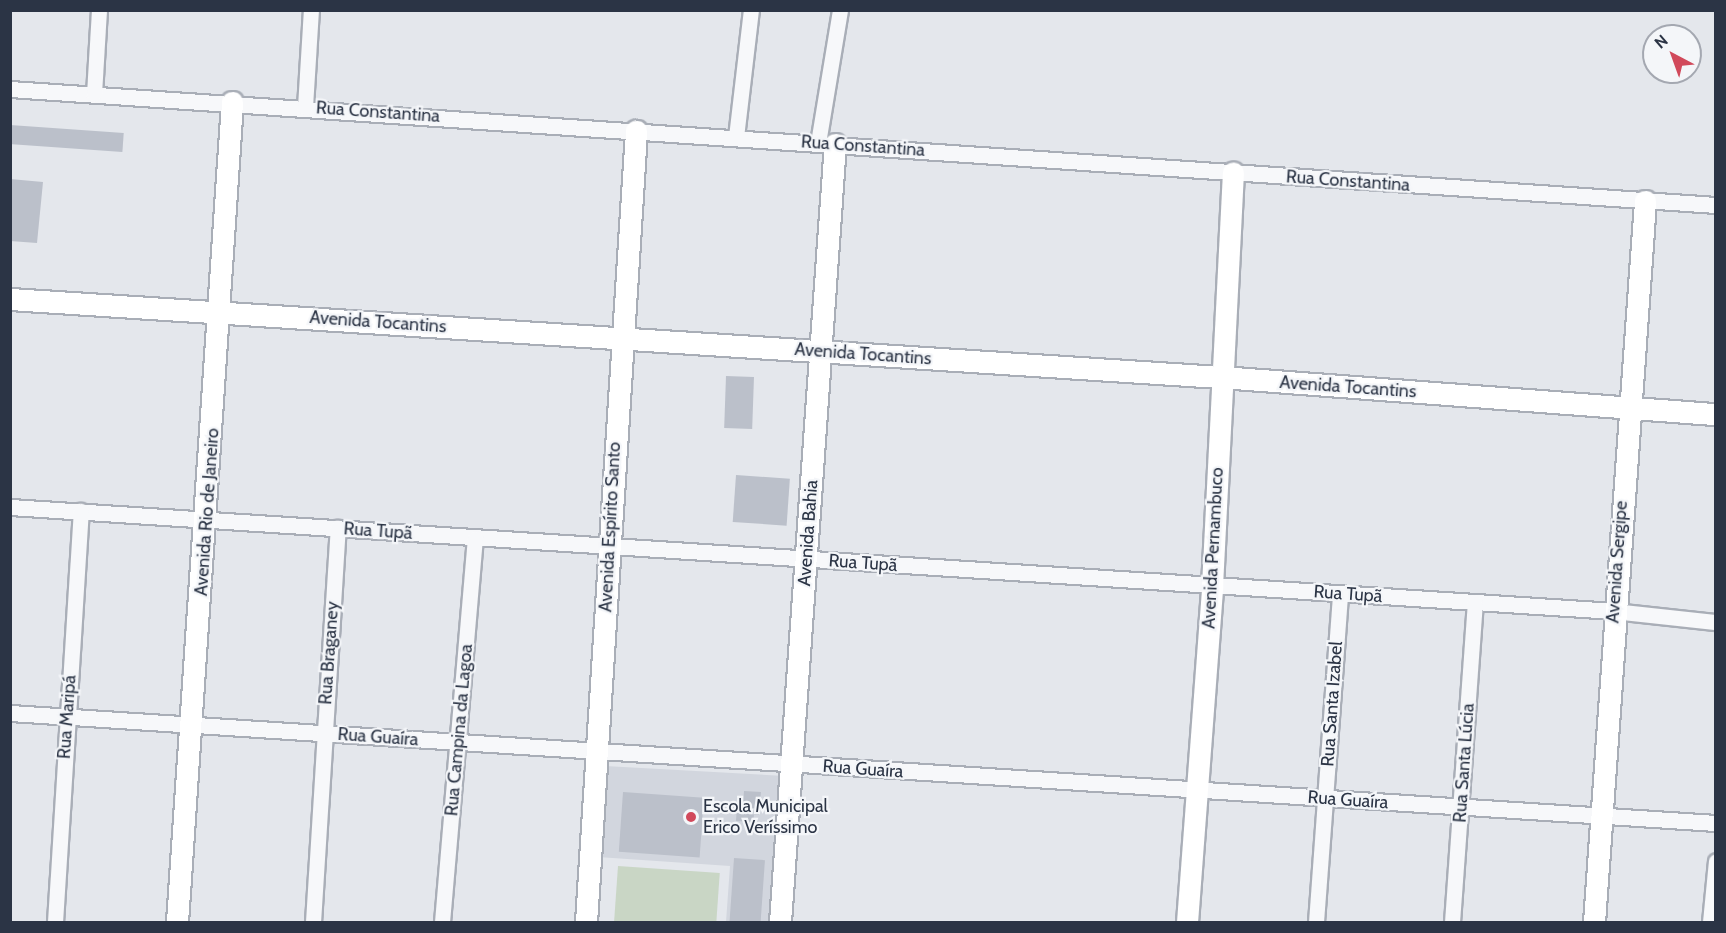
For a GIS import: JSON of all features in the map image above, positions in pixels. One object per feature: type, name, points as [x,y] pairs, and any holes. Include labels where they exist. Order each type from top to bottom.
[{"type":"street","points":[[94,94],[99,10]]},
{"type":"street","points":[[305,107],[312,10]]},
{"type":"street","points":[[736,137],[751,10]]},
{"type":"street","points":[[826,143],[840,10]]},
{"type":"street","name":"Rua Constantina","points":[[10,89],[305,107],[1716,206]]},
{"type":"street","name":"Avenida Rio de Janeiro","points":[[177,922],[221,311],[232,102]]},
{"type":"street","name":"Avenida Espírito Santo","points":[[586,922],[620,338],[636,131]]},
{"type":"street","name":"Avenida Bahia","points":[[780,922],[820,352],[826,143]]},
{"type":"street","name":"Avenida Pernambuco","points":[[1187,922],[1212,586],[1233,173]]},
{"type":"street","name":"Avenida Sergipe","points":[[1594,922],[1599,815],[1627,408],[1645,201]]},
{"type":"street","name":"Avenida Tocantins","points":[[10,299],[1221,377],[1716,414]]},
{"type":"street","name":"Rua Tupã","points":[[10,507],[338,528],[609,549],[807,559],[1614,611],[1716,622]]},
{"type":"street","name":"Rua Maripá","points":[[56,922],[81,511]]},
{"type":"street","name":"Rua Braganey","points":[[314,922],[338,528]]},
{"type":"street","name":"Rua Campina da Lagoa","points":[[442,922],[475,538]]},
{"type":"street","name":"Rua Santa Izabel","points":[[1316,922],[1340,594]]},
{"type":"street","name":"Rua Santa Lúcia","points":[[1452,922],[1475,603]]},
{"type":"street","name":"Rua Guaíra","points":[[10,713],[1716,823]]},
{"type":"street","points":[[1710,922],[1716,861]]},
{"type":"shaded area","name":"Escola Municipal Erico Veríssimo","points":[[605,766],[785,776],[768,922],[726,922],[730,866],[598,857]]},
{"type":"green space","points":[[618,866],[720,873],[716,922],[614,922]]},
{"type":"building","points":[[10,125],[124,133],[122,152],[10,144]]},
{"type":"building","points":[[10,179],[43,182],[37,243],[10,241]]},
{"type":"building","points":[[726,376],[754,377],[752,429],[724,428]]},
{"type":"building","points":[[736,475],[790,479],[787,526],[733,522]]},
{"type":"building","points":[[744,791],[761,792],[759,815],[754,815],[753,822],[736,821],[737,804],[743,804]]},
{"type":"building","points":[[623,792],[704,798],[700,858],[619,852]]},
{"type":"building","points":[[734,858],[765,860],[761,922],[730,922]]},
{"type":"place","name":"Escola Municipal Erico Veríssimo","points":[[691,817]]}]
